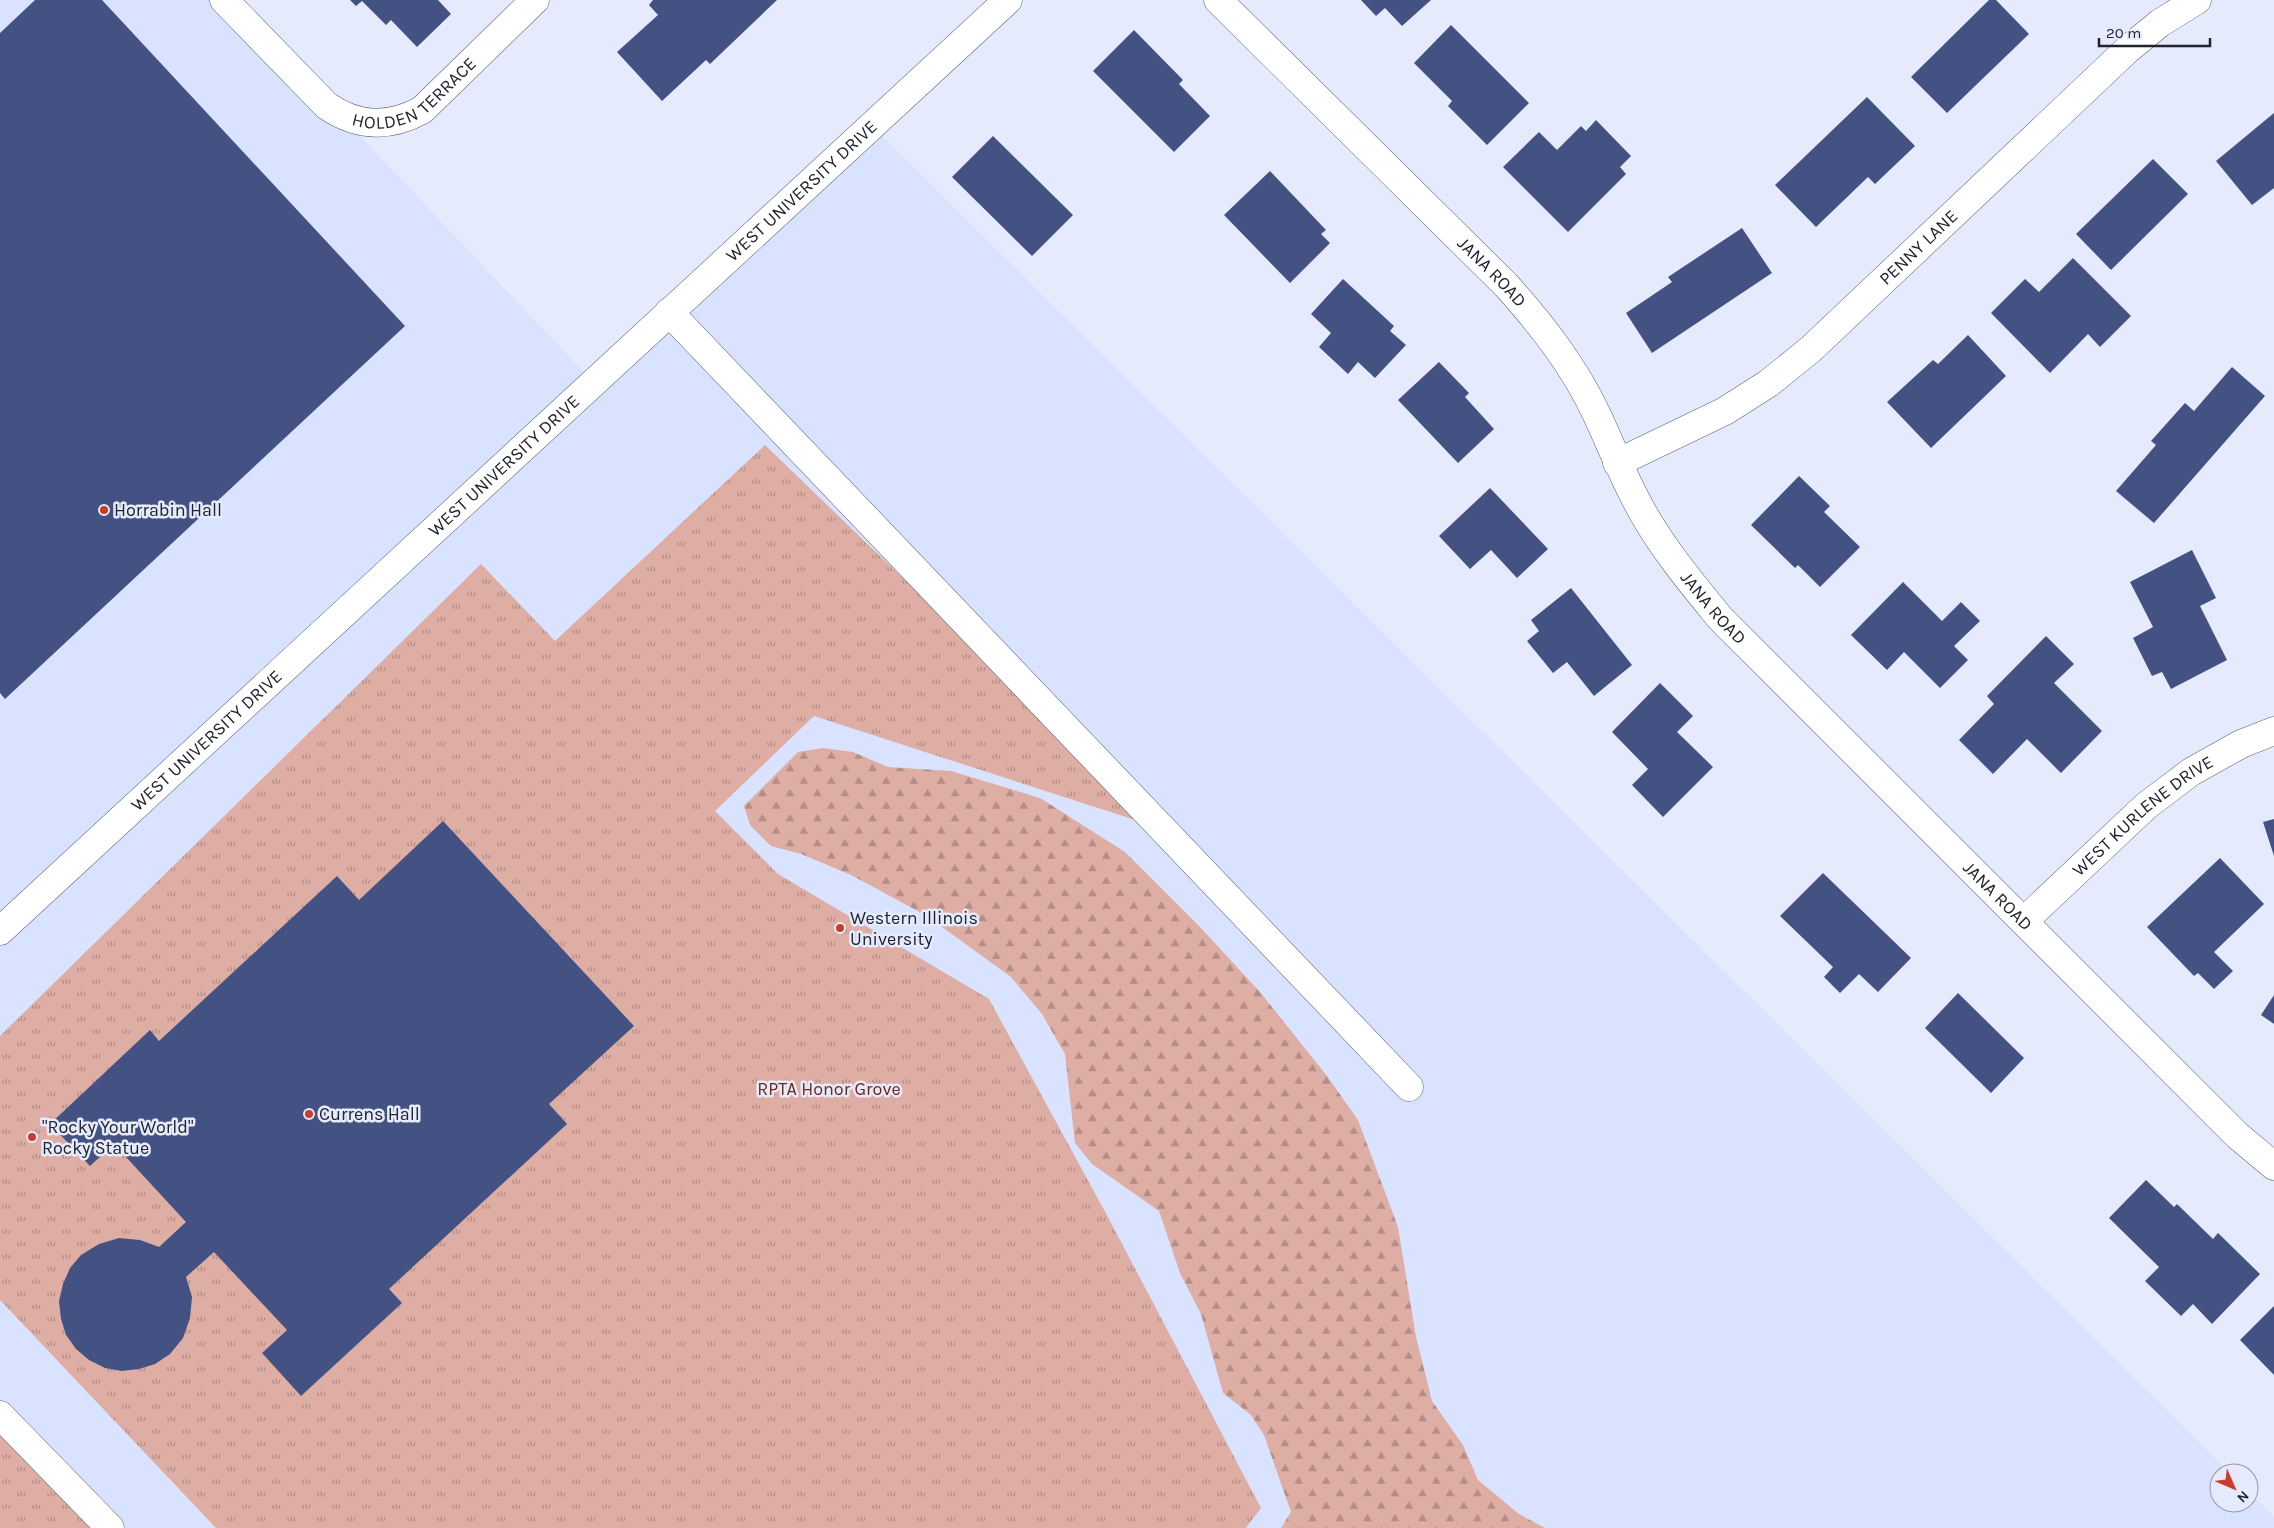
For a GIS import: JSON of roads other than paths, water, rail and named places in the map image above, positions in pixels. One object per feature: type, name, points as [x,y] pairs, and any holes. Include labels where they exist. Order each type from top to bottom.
[{"type":"street","name":"HOLDEN TERRACE","points":[[224,0],[327,106],[341,116],[374,124],[391,123],[407,118],[422,110],[536,0]]},
{"type":"street","name":"JANA ROAD","points":[[1218,0],[1506,284],[1542,324],[1572,367],[1597,414],[1617,462],[1651,525],[1680,570],[1720,618],[2238,1136],[2274,1166]]},
{"type":"street","name":"PENNY LANE","points":[[1617,462],[1725,411],[1769,382],[1811,349],[2127,50],[2160,23],[2197,0]]},
{"type":"street","name":"WEST UNIVERSITY DRIVE","points":[[0,931],[1001,2]]},
{"type":"street","points":[[669,312],[1409,1087]]},
{"type":"street","name":"WEST KURLENE DRIVE","points":[[2024,921],[2146,806],[2191,772],[2241,744],[2274,731]]},
{"type":"street","points":[[0,1414],[110,1528]]},
{"type":"place","name":"Horrabin Hall","points":[[104,510]]},
{"type":"place","name":"Western Illinois University","points":[[840,928]]},
{"type":"place","name":"Currens Hall","points":[[309,1114]]},
{"type":"place","name":"\"Rocky Your World\" Rocky Statue","points":[[32,1137]]},
{"type":"park label","name":"RPTA Honor Grove","points":[[829,1089]]}]
